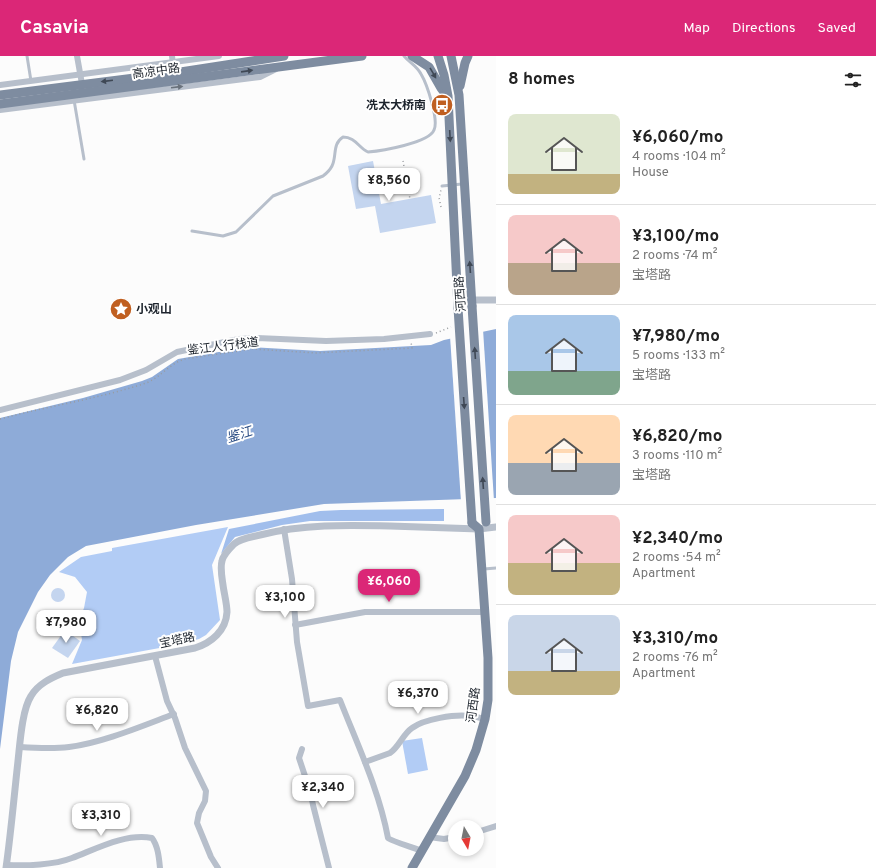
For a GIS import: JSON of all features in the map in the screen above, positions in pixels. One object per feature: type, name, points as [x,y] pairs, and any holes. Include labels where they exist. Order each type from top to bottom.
[{"type":"main road","name":"高凉中路","points":[[0,95],[281,58],[362,56]]},
{"type":"main road","points":[[412,56],[429,67],[441,88],[448,96]]},
{"type":"main road","name":"河西路","points":[[412,868],[464,776],[476,750],[485,719],[488,700],[486,612],[476,526],[458,308],[448,96],[444,75],[438,56]]},
{"type":"main road","name":"河西路","points":[[451,56],[459,95],[486,522],[476,526]]},
{"type":"main road","points":[[459,95],[461,78],[468,56]]},
{"type":"main road","name":"高凉中路","points":[[0,104],[46,101],[209,79],[281,58]]},
{"type":"main road","points":[[49,79],[50,88]]},
{"type":"main road","points":[[451,170],[464,168]]},
{"type":"street","points":[[77,56],[82,84]]},
{"type":"street","points":[[0,85],[49,79],[172,59],[219,56]]},
{"type":"street","points":[[172,59],[174,73]]},
{"type":"street","points":[[0,110],[46,101]]},
{"type":"street","points":[[472,303],[496,300]]},
{"type":"street","points":[[0,410],[120,380],[146,370],[176,352],[238,339],[257,338],[326,341],[384,339],[430,334]]},
{"type":"street","name":"宝塔路","points":[[7,867],[20,747],[26,706],[32,695],[40,685],[51,677],[63,673],[194,648],[211,641],[218,634],[224,624],[227,612],[221,576],[222,561],[234,544],[241,540],[284,530],[312,526],[352,524],[496,527]]},
{"type":"street","points":[[284,530],[290,563],[295,625],[308,706],[340,700],[378,797],[388,838],[391,841],[422,851]]},
{"type":"street","points":[[295,625],[365,612],[486,612]]},
{"type":"street","points":[[155,656],[167,701],[174,714],[185,748],[206,791],[205,801],[199,813],[197,823],[211,857],[218,868]]},
{"type":"street","points":[[20,747],[51,748],[82,745],[174,714]]},
{"type":"street","points":[[365,762],[393,751],[405,734],[419,724],[458,716],[469,716],[485,719]]},
{"type":"street","points":[[302,749],[300,761],[311,794],[329,868]]},
{"type":"street","points":[[484,830],[496,826]]},
{"type":"street","points":[[7,867],[29,866],[64,860],[120,840],[146,837],[152,838],[155,842],[160,868]]},
{"type":"street","points":[[429,838],[448,838]]},
{"type":"street","points":[[64,860],[65,868]]},
{"type":"lane","points":[[27,56],[31,81]]},
{"type":"lane","points":[[192,231],[223,236],[236,232],[273,196],[323,176],[330,170],[334,161],[337,142],[343,137],[347,137],[354,141],[363,150],[368,152],[411,144],[430,135],[434,130],[436,122],[426,84],[413,64],[404,56]]},
{"type":"lane","points":[[74,97],[84,159]]},
{"type":"lane","points":[[442,186],[464,184]]},
{"type":"lane","points":[[482,569],[496,568]]},
{"type":"path","points":[[403,161],[410,199]]},
{"type":"path","points":[[441,207],[439,198],[442,186]]},
{"type":"path","name":"鉴江人行栈道","points":[[0,420],[148,382],[176,362],[185,359],[252,349],[315,353],[412,348]]},
{"type":"shaded area","points":[[444,509],[444,521],[310,521],[282,525],[235,537],[221,554],[229,529],[320,511]]},
{"type":"shaded area","points":[[228,527],[212,565],[220,620],[206,635],[199,639],[176,645],[72,664],[82,640],[79,620],[84,608],[87,592],[75,577],[59,572],[81,557],[112,551],[112,548]]},
{"type":"shaded area","points":[[422,738],[428,770],[408,774],[402,741]]},
{"type":"water","name":"鉴江","points":[[496,329],[496,498],[324,504],[196,525],[86,546],[68,557],[50,575],[38,592],[18,632],[11,661],[0,749],[0,418],[83,398],[142,381],[152,377],[178,359],[248,347],[320,351],[431,345],[444,340]]},
{"type":"pier","points":[[483,329],[494,501],[461,502],[450,336]]},
{"type":"building","points":[[373,161],[381,204],[431,195],[436,223],[380,233],[375,206],[356,209],[348,166]]},
{"type":"building","points":[[55,588],[61,588],[65,592],[65,598],[61,602],[55,602],[51,598],[51,592]]},
{"type":"building","points":[[65,630],[80,641],[68,658],[52,648]]},
{"type":"place","name":"冼太大桥南","points":[[442,105]]},
{"type":"place","name":"小观山","points":[[121,309]]}]
